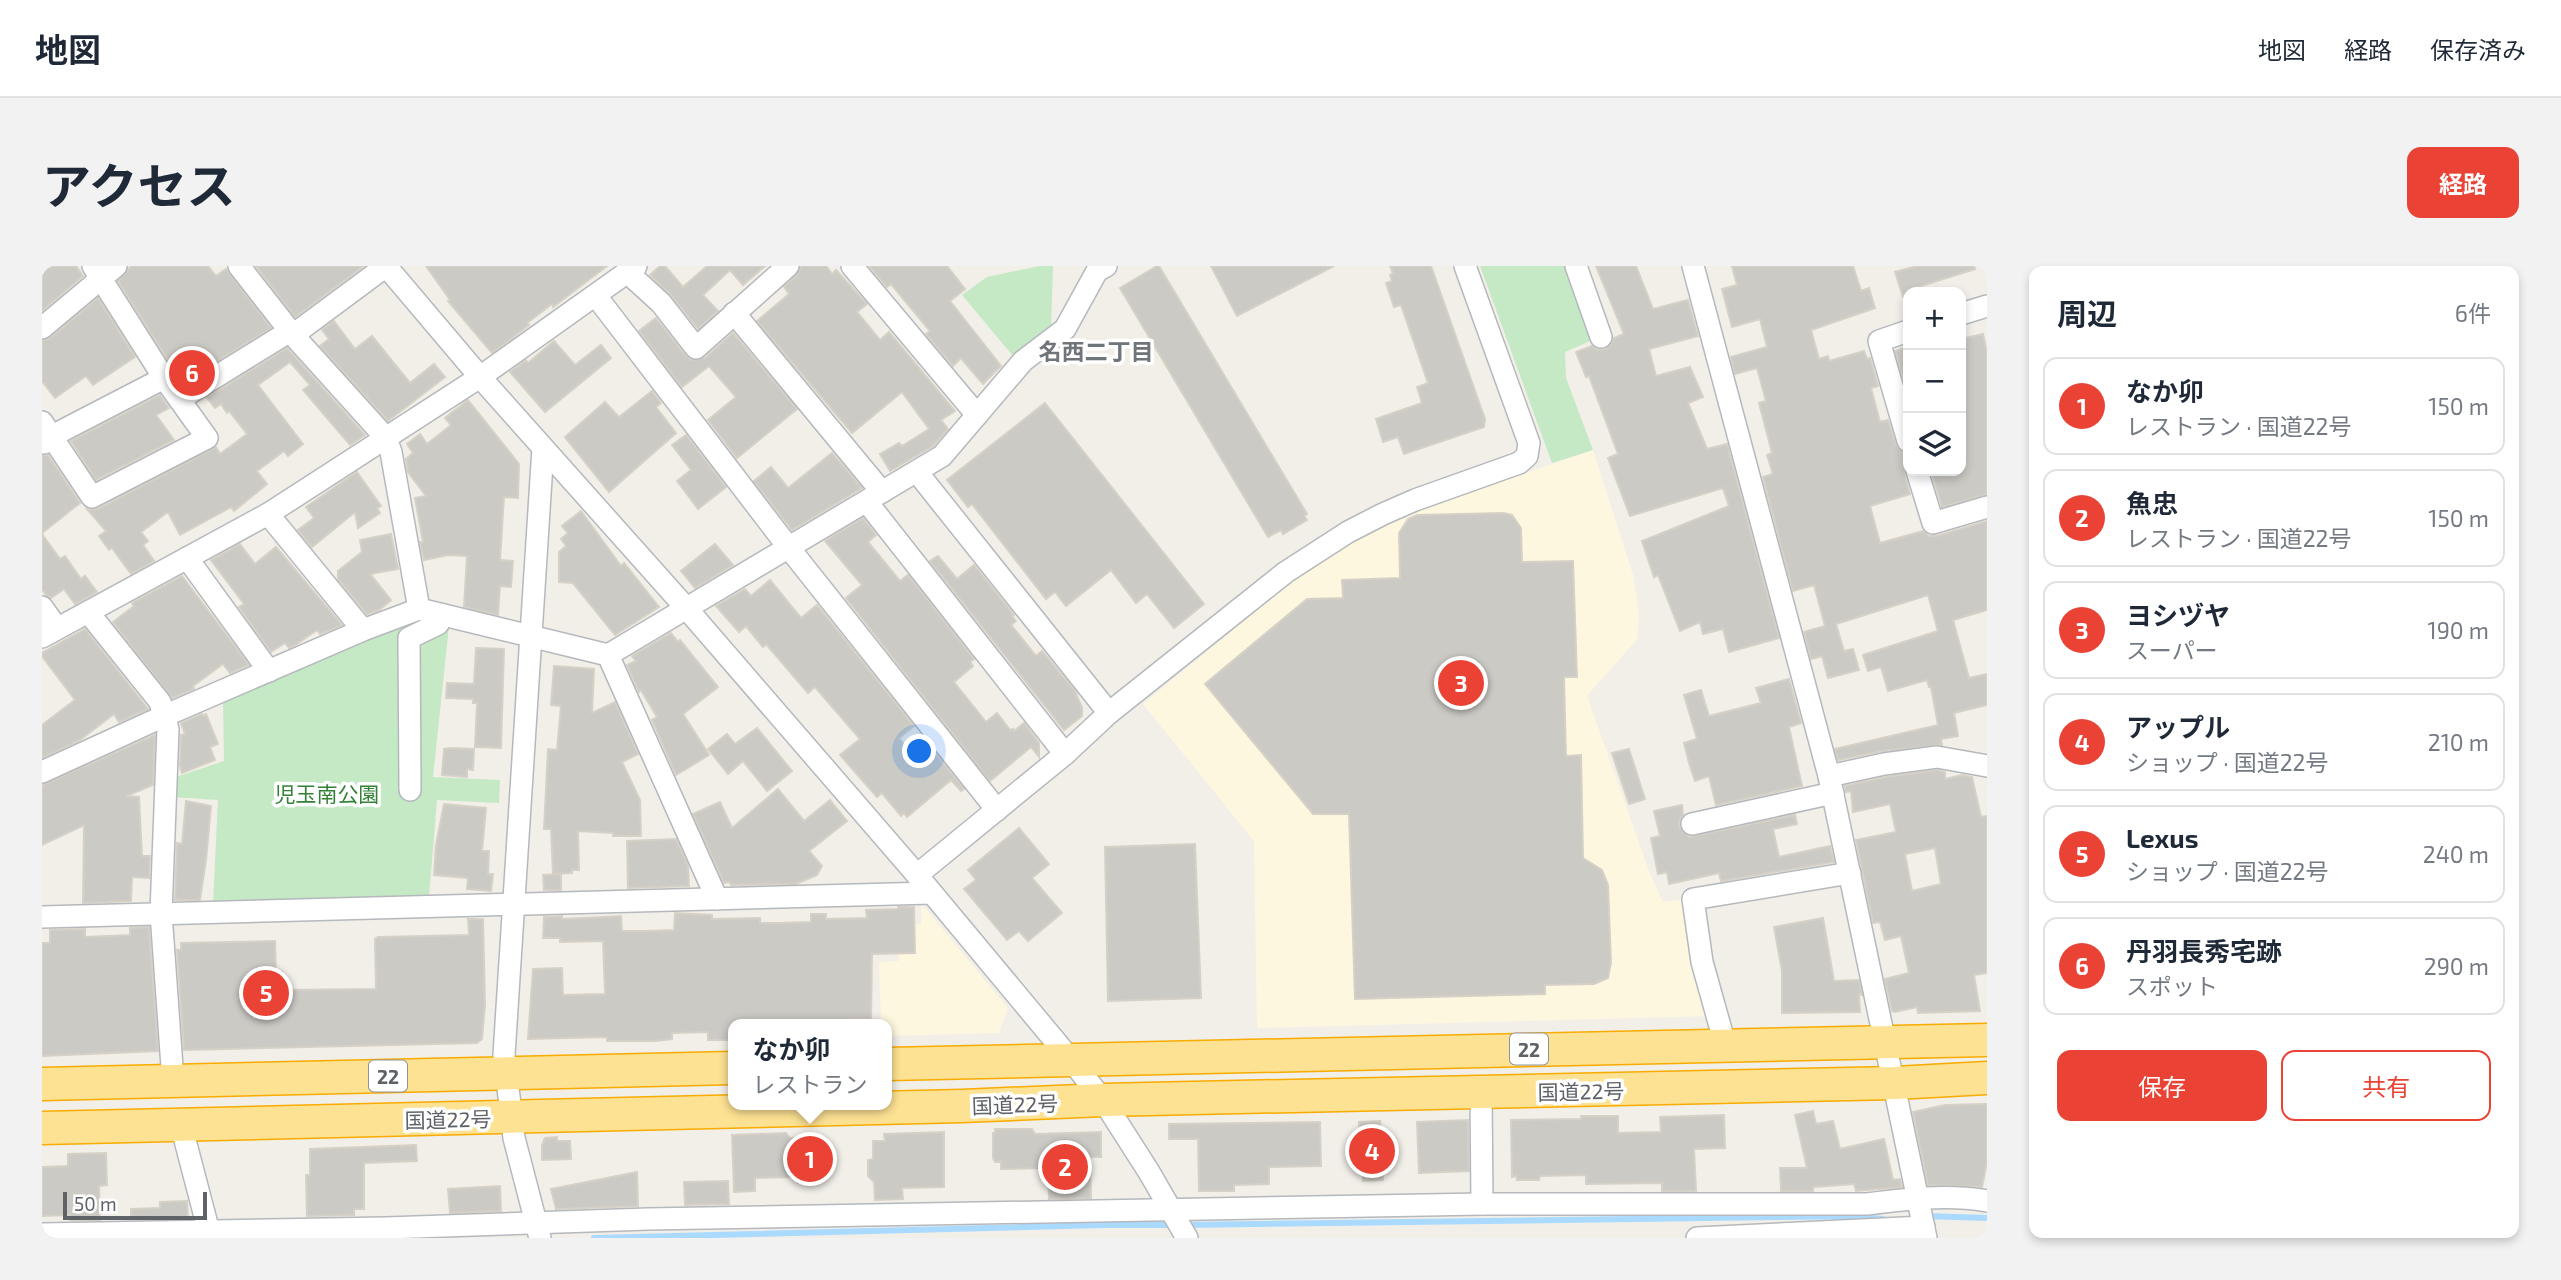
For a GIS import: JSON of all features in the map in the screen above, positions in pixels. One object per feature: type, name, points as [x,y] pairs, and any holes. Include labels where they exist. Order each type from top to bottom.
[{"type":"highway","name":"国道22号","points":[[892,1064],[1987,1040]]},
{"type":"highway","name":"国道22号","points":[[42,1084],[728,1068]]},
{"type":"highway","name":"国道22号","points":[[892,1106],[1481,1094],[1987,1078]]},
{"type":"highway","name":"国道22号","points":[[42,1128],[755,1110]]},
{"type":"street","points":[[239,266],[292,333],[386,438],[391,452],[419,609]]},
{"type":"street","points":[[180,399],[292,333],[386,266],[480,377],[687,609],[917,876],[1070,1060],[1103,1100],[1188,1238]]},
{"type":"street","points":[[42,607],[50,632],[268,514],[480,377],[632,270],[696,348],[788,266]]},
{"type":"street","points":[[852,266],[976,415]]},
{"type":"street","points":[[42,772],[164,716],[363,630],[419,609],[608,655],[942,456],[1023,361],[1065,329],[1097,271],[1107,266]]},
{"type":"street","points":[[917,876],[1065,754],[1109,713],[1310,555],[1383,514],[1519,463],[1527,456],[1528,443],[1465,266]]},
{"type":"street","points":[[1576,266],[1601,337]]},
{"type":"street","points":[[1693,266],[1831,784],[1883,1041],[1895,1083],[1923,1218]]},
{"type":"street","points":[[42,328],[103,270],[164,377],[207,438],[92,497],[45,434],[164,377]]},
{"type":"street","points":[[596,296],[789,548],[997,810]]},
{"type":"street","points":[[1966,313],[1986,311]]},
{"type":"street","points":[[734,313],[1065,754]]},
{"type":"street","points":[[1903,333],[1879,341],[1903,424]]},
{"type":"street","points":[[538,1230],[514,1138],[504,1055],[543,448]]},
{"type":"street","points":[[917,472],[1109,713]]},
{"type":"street","points":[[1919,476],[1933,523],[1987,507]]},
{"type":"street","points":[[268,514],[363,630]]},
{"type":"street","points":[[187,558],[269,671]]},
{"type":"street","points":[[88,611],[160,702],[168,729],[161,913],[173,1081]]},
{"type":"street","points":[[410,790],[409,638],[438,624],[443,615]]},
{"type":"street","points":[[608,655],[717,899]]},
{"type":"street","points":[[1692,824],[1831,784],[1884,764],[1937,757],[1987,766]]},
{"type":"street","points":[[1725,1044],[1702,962],[1693,899],[1850,873]]},
{"type":"street","points":[[42,917],[931,893]]},
{"type":"street","points":[[1481,1094],[1482,1204]]},
{"type":"street","points":[[181,1125],[209,1231]]},
{"type":"street","points":[[1697,1238],[1923,1218],[1971,1198],[1987,1201]]},
{"type":"street","points":[[42,1234],[386,1228],[538,1230],[1482,1204],[1867,1204],[1923,1218]]},
{"type":"shaded area","points":[[1593,450],[1633,575],[1639,612],[1637,639],[1587,696],[1650,874],[1663,902],[1683,899],[1713,1016],[1257,1028],[1254,841],[1143,704],[1293,581],[1354,542],[1419,510]]},
{"type":"shaded area","points":[[921,906],[1008,1008],[999,1033],[892,1036],[892,1019],[881,1019],[879,962],[899,961],[898,924],[921,924]]},
{"type":"green space","points":[[1040,266],[1053,266],[1051,328],[1013,356],[962,295],[987,277]]},
{"type":"green space","points":[[1480,266],[1572,266],[1597,338],[1565,352],[1566,378],[1593,450],[1552,463]]},
{"type":"green space","name":"児玉南公園","points":[[421,618],[449,626],[433,777],[500,780],[499,803],[437,800],[429,897],[213,903],[218,800],[172,797],[173,778],[224,761],[223,699]]},
{"type":"building","points":[[42,266],[76,266],[83,276],[42,311]]},
{"type":"building","points":[[131,266],[208,266],[216,276],[226,269],[271,328],[197,373],[184,349],[168,360],[118,281]]},
{"type":"building","points":[[256,266],[364,266],[295,317]]},
{"type":"building","points":[[426,266],[607,266],[553,307],[552,304],[492,353],[448,301],[450,300]]},
{"type":"building","points":[[660,266],[665,266],[683,287],[707,266],[765,266],[743,285],[730,270],[703,295],[718,311],[698,329],[671,295],[650,275]]},
{"type":"building","points":[[801,266],[826,266],[832,274],[836,270],[867,304],[857,312],[880,340],[889,332],[955,411],[941,420],[948,429],[933,446],[890,471],[880,454],[899,443],[902,446],[929,429],[902,392],[852,433],[757,321],[789,294],[784,287],[797,275]]},
{"type":"building","points":[[947,266],[965,289],[950,301],[1001,366],[983,384],[961,358],[953,366],[926,334],[930,331],[891,284],[887,287],[870,267]]},
{"type":"building","points":[[1157,266],[1307,514],[1304,516],[1307,520],[1283,534],[1281,530],[1268,537],[1120,288]]},
{"type":"building","points":[[1211,266],[1334,266],[1237,316]]},
{"type":"building","points":[[1390,266],[1431,266],[1485,419],[1484,427],[1404,454],[1398,437],[1383,442],[1376,419],[1422,403],[1417,387],[1428,383],[1401,305],[1394,307],[1386,283],[1392,281]]},
{"type":"building","points":[[1596,266],[1636,266],[1653,309],[1688,300],[1698,336],[1649,349],[1656,376],[1690,367],[1703,397],[1688,403],[1707,449],[1727,444],[1779,638],[1729,652],[1723,629],[1703,634],[1700,622],[1680,631],[1658,575],[1654,577],[1642,541],[1729,506],[1723,488],[1630,516],[1608,458],[1618,454],[1589,376],[1586,377],[1576,352],[1592,346],[1598,350],[1606,349],[1614,338],[1624,334]]},
{"type":"building","points":[[1732,266],[1853,266],[1861,291],[1869,288],[1875,308],[1811,330],[1819,359],[1828,356],[1829,361],[1864,351],[1867,359],[1870,358],[1878,386],[1871,388],[1880,422],[1888,420],[1896,445],[1903,453],[1903,476],[1910,494],[1870,506],[1880,543],[1923,531],[1929,536],[1937,536],[1987,521],[1987,610],[1953,620],[1969,678],[1987,674],[1987,705],[1954,713],[1958,736],[1941,739],[1942,745],[1882,751],[1838,760],[1835,749],[1938,725],[1931,687],[1927,680],[1888,691],[1881,667],[1868,671],[1863,655],[1938,631],[1928,595],[1836,624],[1844,651],[1853,649],[1859,670],[1828,678],[1822,656],[1811,659],[1804,632],[1825,626],[1814,585],[1793,591],[1763,477],[1773,474],[1767,455],[1772,453],[1759,403],[1766,401],[1757,368],[1735,374],[1731,357],[1767,347],[1760,319],[1732,327],[1722,289],[1737,285]]},
{"type":"building","points":[[1917,266],[1974,266],[1975,269],[1918,287],[1903,287],[1903,297],[1895,272]]},
{"type":"building","points":[[98,298],[135,357],[93,385],[86,376],[55,398],[42,381],[42,341],[50,338]]},
{"type":"building","points":[[656,318],[692,360],[705,358],[733,333],[797,409],[737,458],[708,420],[736,397],[709,366],[682,387],[639,331]]},
{"type":"building","points":[[334,321],[355,349],[372,336],[410,383],[434,364],[445,377],[388,421],[320,346],[329,339],[322,330]]},
{"type":"building","points":[[1983,334],[1987,352],[1987,494],[1942,507],[1933,476],[1966,476],[1966,338]]},
{"type":"building","points":[[554,341],[575,365],[601,345],[611,358],[545,412],[510,372],[526,360],[528,363]]},
{"type":"building","points":[[287,348],[365,435],[350,445],[303,390],[310,385],[290,362],[258,385],[303,444],[288,456],[284,451],[257,471],[267,484],[234,511],[231,507],[180,535],[168,512],[141,532],[148,541],[143,545],[154,561],[131,574],[112,548],[109,550],[99,536],[106,531],[87,509],[98,509],[216,447],[220,454],[247,434],[229,411],[227,413],[221,404],[215,408],[207,398]]},
{"type":"building","points":[[1903,349],[1903,377],[1895,351]]},
{"type":"building","points":[[652,391],[661,403],[656,407],[676,433],[609,492],[565,437],[605,402],[619,417]]},
{"type":"building","points":[[160,395],[169,408],[156,415],[174,440],[96,480],[71,441]]},
{"type":"building","points":[[468,400],[519,464],[518,498],[504,497],[500,560],[513,561],[511,587],[500,586],[498,615],[464,607],[467,556],[448,555],[424,560],[415,498],[426,496],[408,472],[406,459],[413,453],[407,444],[420,434],[427,444],[451,425],[445,418]]},
{"type":"building","points":[[1045,403],[1204,604],[1174,628],[1147,594],[1136,603],[1111,570],[1066,606],[1055,592],[1046,599],[972,504],[968,507],[947,480]]},
{"type":"building","points":[[686,435],[726,487],[698,509],[677,481],[691,470],[672,445]]},
{"type":"building","points":[[832,453],[862,488],[792,530],[754,481],[771,467],[788,488]]},
{"type":"building","points":[[48,455],[80,503],[42,533],[42,456]]},
{"type":"building","points":[[357,472],[381,506],[377,508],[380,513],[358,528],[355,512],[312,547],[298,530],[314,518],[306,507]]},
{"type":"building","points":[[581,511],[621,566],[624,563],[659,607],[615,635],[573,583],[559,582],[559,552],[566,546],[561,539],[568,533],[562,526]]},
{"type":"building","points":[[1417,515],[1512,515],[1521,528],[1522,562],[1573,561],[1577,677],[1564,677],[1566,756],[1581,755],[1583,858],[1602,870],[1608,885],[1611,963],[1608,978],[1594,984],[1545,985],[1545,994],[1355,999],[1349,814],[1313,814],[1205,684],[1307,599],[1343,598],[1342,580],[1400,578],[1399,533],[1408,519]]},
{"type":"building","points":[[863,518],[876,535],[868,542],[900,581],[908,575],[974,659],[970,662],[973,666],[954,682],[986,722],[997,713],[1010,730],[1014,731],[1024,723],[1039,743],[1039,757],[1031,747],[990,781],[846,598],[862,585],[825,541]]},
{"type":"building","points":[[42,534],[60,559],[65,556],[81,579],[85,576],[97,592],[75,604],[64,589],[51,598],[46,595],[42,589]]},
{"type":"building","points":[[391,534],[398,569],[370,574],[391,600],[379,610],[367,614],[338,579],[338,571],[362,552],[360,540]]},
{"type":"building","points":[[240,544],[255,564],[276,547],[342,625],[320,634],[317,630],[289,648],[285,643],[271,652],[239,607],[244,604],[211,560]]},
{"type":"building","points":[[715,544],[733,565],[695,588],[681,571]]},
{"type":"building","points":[[938,556],[957,579],[974,565],[1014,615],[1012,616],[1016,621],[1011,625],[1036,656],[1042,651],[1075,691],[1082,708],[1082,716],[1064,730],[930,561]]},
{"type":"building","points":[[182,576],[249,665],[230,673],[223,664],[193,686],[194,689],[172,698],[113,622],[134,606],[132,603]]},
{"type":"building","points":[[770,580],[801,618],[817,605],[914,726],[899,738],[920,765],[935,753],[964,789],[961,791],[951,780],[907,817],[904,813],[901,816],[882,793],[877,797],[840,755],[860,739],[815,687],[808,693],[766,644],[763,647],[746,626],[739,632],[716,606],[745,589],[751,596]]},
{"type":"building","points":[[85,629],[148,709],[119,722],[114,714],[80,740],[42,758],[42,725],[75,700],[42,653]]},
{"type":"building","points":[[671,633],[678,642],[680,640],[718,687],[683,714],[709,755],[676,775],[652,720],[657,717],[641,690],[639,692],[627,665],[636,661],[632,656]]},
{"type":"building","points":[[476,648],[504,649],[501,748],[475,747],[477,703],[473,703],[473,699],[446,698],[447,683],[474,684]]},
{"type":"building","points":[[554,666],[594,669],[592,713],[615,702],[638,754],[622,762],[640,800],[641,836],[613,836],[613,833],[578,831],[579,870],[553,874],[551,829],[544,829],[548,749],[557,750],[561,706],[551,705]]},
{"type":"building","points":[[1789,679],[1801,723],[1789,727],[1802,786],[1716,805],[1709,776],[1695,781],[1689,763],[1684,743],[1697,739],[1684,695],[1701,690],[1709,716],[1761,703],[1756,688]]},
{"type":"building","points":[[206,714],[218,744],[210,747],[215,760],[182,773],[181,735],[185,734],[181,723]]},
{"type":"building","points":[[757,728],[792,771],[767,791],[743,761],[728,774],[708,749],[727,734],[735,744]]},
{"type":"building","points":[[155,735],[153,785],[126,796],[139,797],[142,856],[150,856],[149,878],[132,877],[131,901],[83,903],[84,825],[42,845],[42,785]]},
{"type":"building","points":[[444,749],[474,749],[473,770],[467,769],[467,777],[442,775]]},
{"type":"building","points":[[1629,749],[1645,799],[1629,804],[1612,753]]},
{"type":"building","points":[[1937,770],[1945,772],[1945,779],[1962,775],[1972,777],[1981,817],[1987,816],[1987,973],[1974,975],[1980,1011],[1918,1013],[1917,1007],[1892,1011],[1885,979],[1909,973],[1901,936],[1885,940],[1880,922],[1873,923],[1856,840],[1896,832],[1890,804],[1853,812],[1851,791],[1846,792],[1845,786]],"holes":[[[1935,848],[1941,884],[1912,891],[1905,854]]]},
{"type":"building","points":[[778,789],[804,821],[830,800],[847,821],[809,851],[822,866],[817,875],[796,884],[724,883],[693,814],[720,802],[732,828]]},
{"type":"building","points":[[186,801],[211,806],[200,900],[175,900],[177,843],[182,844]]},
{"type":"building","points":[[444,804],[486,808],[482,851],[489,851],[488,874],[493,874],[491,891],[467,889],[468,878],[434,875],[436,845]]},
{"type":"building","points":[[1682,805],[1683,814],[1679,827],[1689,837],[1795,815],[1797,824],[1773,829],[1779,857],[1830,846],[1834,862],[1721,881],[1719,873],[1669,884],[1667,872],[1658,874],[1651,838],[1660,836],[1654,811]]},
{"type":"building","points":[[1019,828],[1049,864],[1032,878],[1062,913],[1028,941],[1019,931],[1007,940],[964,889],[976,880],[968,870]]},
{"type":"building","points":[[676,839],[688,866],[689,886],[628,888],[627,841]]},
{"type":"building","points":[[1195,844],[1201,998],[1108,1001],[1105,847]]},
{"type":"building","points":[[561,874],[561,890],[544,890],[543,875]]},
{"type":"building","points":[[914,907],[915,953],[872,954],[871,1019],[728,1019],[728,1040],[708,1040],[708,1032],[672,1033],[672,1039],[655,1041],[607,1041],[607,1037],[528,1039],[533,969],[562,968],[563,995],[605,994],[603,941],[560,942],[560,938],[543,938],[544,917],[562,916],[562,919],[621,916],[622,931],[645,931],[674,930],[675,913],[712,915],[712,919],[760,918],[760,923],[779,923],[811,922],[811,914],[826,914],[826,919],[867,918],[866,910]]},
{"type":"building","points":[[1823,918],[1834,981],[1859,980],[1862,995],[1859,994],[1860,1012],[1782,1013],[1782,971],[1774,927]]},
{"type":"building","points":[[468,919],[483,919],[485,1004],[482,1039],[477,1043],[184,1050],[177,950],[181,950],[181,943],[275,941],[276,973],[282,972],[282,990],[376,989],[375,939],[469,935]]},
{"type":"building","points":[[149,927],[158,1051],[42,1056],[42,943],[50,943],[50,930],[85,929],[85,937],[130,935],[130,928]]},
{"type":"building","points":[[1987,1104],[1987,1162],[1982,1187],[1928,1185],[1913,1112],[1945,1105]]},
{"type":"building","points":[[1813,1111],[1816,1124],[1833,1121],[1840,1149],[1884,1139],[1893,1180],[1900,1179],[1902,1187],[1856,1191],[1854,1184],[1813,1187],[1813,1191],[1781,1191],[1780,1168],[1807,1168],[1795,1115]]},
{"type":"building","points":[[1724,1115],[1725,1148],[1694,1149],[1696,1191],[1662,1191],[1662,1183],[1586,1184],[1586,1175],[1540,1176],[1539,1180],[1517,1180],[1516,1176],[1512,1177],[1511,1120],[1618,1116],[1618,1133],[1661,1132],[1660,1117]]},
{"type":"building","points":[[1468,1120],[1469,1171],[1419,1173],[1417,1122]]},
{"type":"building","points":[[1380,1121],[1383,1180],[1363,1181],[1359,1122]]},
{"type":"building","points":[[1320,1122],[1321,1166],[1269,1167],[1269,1184],[1234,1185],[1234,1191],[1199,1191],[1198,1139],[1169,1139],[1169,1124]]},
{"type":"building","points":[[995,1129],[1032,1129],[1035,1134],[1101,1132],[1101,1157],[1090,1157],[1091,1198],[1049,1199],[1048,1168],[1001,1169],[1001,1162],[995,1162],[993,1158]]},
{"type":"building","points":[[944,1132],[944,1187],[902,1188],[903,1199],[875,1200],[874,1182],[868,1176],[868,1160],[873,1159],[873,1141],[885,1141],[884,1134]]},
{"type":"building","points":[[786,1133],[790,1138],[816,1137],[817,1182],[798,1183],[798,1177],[755,1178],[755,1191],[734,1192],[732,1135]]},
{"type":"building","points":[[557,1137],[557,1141],[570,1141],[571,1159],[542,1160],[545,1138]]},
{"type":"building","points":[[416,1145],[417,1161],[364,1163],[364,1209],[354,1209],[354,1215],[307,1216],[306,1175],[310,1175],[310,1149]]},
{"type":"building","points":[[106,1153],[107,1185],[99,1186],[100,1220],[70,1220],[70,1215],[42,1216],[42,1167],[68,1166],[68,1154]]},
{"type":"building","points":[[637,1172],[638,1206],[556,1209],[551,1189]]},
{"type":"building","points":[[728,1181],[729,1204],[685,1205],[684,1182]]},
{"type":"building","points":[[500,1186],[501,1211],[450,1213],[448,1189]]},
{"type":"building","points":[[187,1201],[188,1218],[131,1219],[131,1209],[160,1208],[160,1202]]},
{"type":"waterway","points":[[1183,1225],[1852,1216],[1883,1219]]},
{"type":"waterway","points":[[1925,1216],[1987,1218]]},
{"type":"waterway","points":[[594,1238],[1173,1225]]},
{"type":"place","name":"丹羽長秀宅跡","points":[[192,373]]},
{"type":"place","name":"ヨシヅヤ","points":[[1461,683]]},
{"type":"place","name":"Lexus","points":[[266,993]]},
{"type":"place","name":"アップル","points":[[1372,1151]]},
{"type":"place","name":"なか卯","points":[[810,1159]]},
{"type":"place","name":"魚忠","points":[[1065,1167]]},
{"type":"district","name":"名西二丁目","points":[[1096,351]]}]
